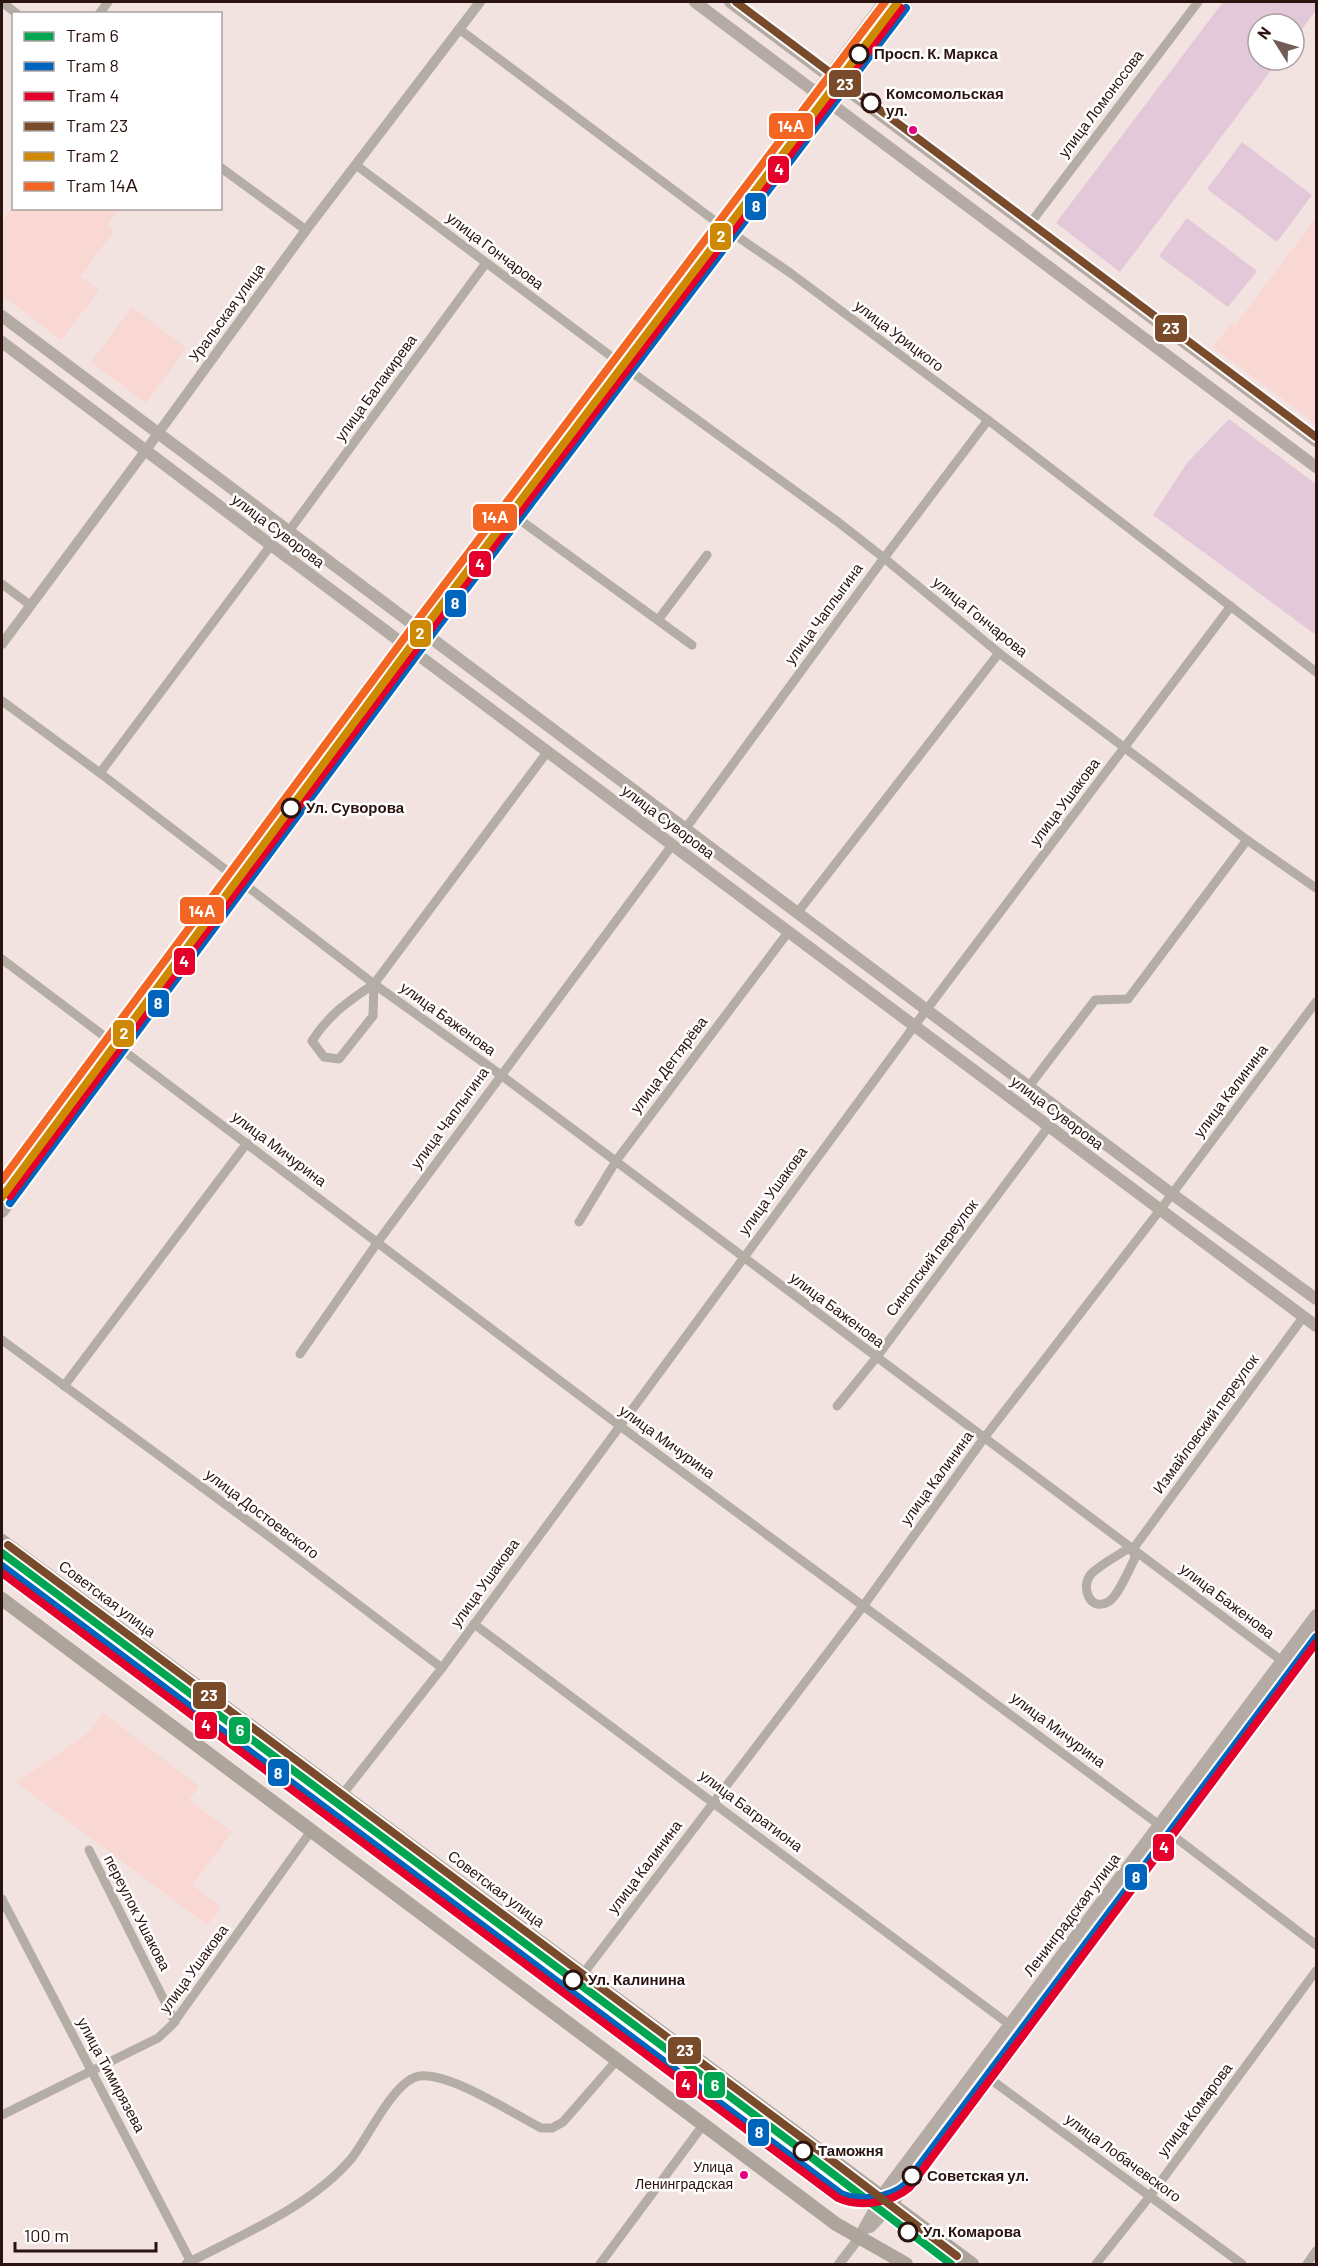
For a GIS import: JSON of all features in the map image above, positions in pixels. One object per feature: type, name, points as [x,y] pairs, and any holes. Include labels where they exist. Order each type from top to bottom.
[{"type":"main road","points":[[695,2],[1317,467]]},
{"type":"main road","points":[[730,2],[1317,441]]},
{"type":"main road","points":[[724,227],[827,101],[835,80],[884,2]]},
{"type":"main road","points":[[2,1184],[416,626],[621,364],[724,227],[817,93],[835,80],[901,2]]},
{"type":"main road","name":"улица Суворова","points":[[2,316],[1030,1085],[1172,1194],[1317,1299]]},
{"type":"main road","name":"улица Суворова","points":[[2,342],[1317,1326]]},
{"type":"main road","points":[[2,1212],[516,516],[621,364]]},
{"type":"main road","name":"Советская улица","points":[[2,1540],[972,2265]]},
{"type":"main road","points":[[2,1599],[836,2224],[906,2265]]},
{"type":"main road","name":"Ленинградская улица","points":[[886,2200],[986,2076],[1317,1615]]},
{"type":"main road","name":"Ленинградская улица","points":[[859,2238],[1010,2025],[1317,1634]]},
{"type":"street","points":[[2,2],[14,12]]},
{"type":"street","name":"Уральская улица","points":[[2,644],[306,230],[480,2]]},
{"type":"street","name":"улица Ломоносова","points":[[1029,225],[1198,2]]},
{"type":"street","name":"улица Урицкого","points":[[459,29],[988,420],[1317,672]]},
{"type":"street","name":"улица Гончарова","points":[[356,165],[884,558],[999,653],[1247,840],[1317,888]]},
{"type":"street","points":[[222,167],[306,230]]},
{"type":"street","name":"улица Балакирева","points":[[290,531],[486,263]]},
{"type":"street","name":"улица Чаплыгина","points":[[686,828],[988,420]]},
{"type":"street","points":[[516,516],[692,645]]},
{"type":"street","points":[[100,773],[271,545]]},
{"type":"street","points":[[658,620],[707,555]]},
{"type":"street","points":[[2,584],[30,605]]},
{"type":"street","name":"улица Ушакова","points":[[342,1796],[442,1668],[915,1025],[1231,606]]},
{"type":"street","points":[[798,912],[999,653]]},
{"type":"street","name":"улица Баженова","points":[[2,701],[100,773],[374,984],[501,1075],[1282,1661]]},
{"type":"street","points":[[374,984],[373,1016],[339,1059],[324,1057],[312,1041],[324,1022],[346,1003],[374,984],[548,751]]},
{"type":"street","points":[[1030,1085],[1095,1000],[1128,999],[1247,840]]},
{"type":"street","name":"улица Чаплыгина","points":[[300,1354],[376,1243],[673,844]]},
{"type":"street","name":"улица Дегтярёва","points":[[579,1222],[616,1161],[789,931]]},
{"type":"street","name":"улица Мичурина","points":[[2,959],[620,1426],[1164,1828],[1317,1945]]},
{"type":"street","name":"улица Калинина","points":[[583,1974],[864,1605],[984,1438],[1317,1002]]},
{"type":"street","name":"Синопский переулок","points":[[837,1406],[876,1358],[1049,1126]]},
{"type":"street","points":[[64,1386],[247,1143]]},
{"type":"street","name":"Измайловский переулок","points":[[1133,1549],[1135,1558],[1115,1596],[1107,1603],[1098,1604],[1090,1601],[1086,1594],[1086,1584],[1091,1575],[1126,1550],[1133,1549],[1304,1316]]},
{"type":"street","name":"улица Достоевского","points":[[2,1340],[442,1668]]},
{"type":"street","name":"улица Багратиона","points":[[474,1624],[1010,2025]]},
{"type":"street","name":"улица Ушакова","points":[[2,2115],[158,2038],[175,2022],[311,1831]]},
{"type":"street","name":"переулок Ушакова","points":[[89,1850],[175,2022]]},
{"type":"street","name":"улица Тимирязева","points":[[2,1899],[190,2264]]},
{"type":"street","name":"улица Комарова","points":[[1096,2265],[1317,1971]]},
{"type":"street","points":[[190,2264],[321,2189],[352,2158],[393,2095],[408,2081],[418,2076],[435,2077],[464,2088],[541,2128],[552,2128],[562,2122],[617,2060]]},
{"type":"street","name":"улица Лобачевского","points":[[986,2076],[1242,2265]]},
{"type":"street","points":[[600,2265],[703,2125]]},
{"type":"street","name":"Ленинградская улица","points":[[839,2265],[859,2238]]},
{"type":"street","points":[[1307,2265],[1317,2252]]},
{"type":"shaded area","points":[[1223,2],[1316,2],[1316,10],[1306,24],[1306,12],[1246,12],[1246,72],[1270,72],[1120,272],[1056,223]]},
{"type":"shaded area","points":[[1242,142],[1312,195],[1277,242],[1207,189]]},
{"type":"shaded area","points":[[12,207],[12,210],[118,210],[107,225],[114,231],[80,276],[99,290],[61,340],[2,295],[2,222]]},
{"type":"shaded area","points":[[1187,218],[1257,271],[1228,307],[1159,256]]},
{"type":"shaded area","points":[[1316,218],[1316,424],[1213,347],[1232,322],[1236,324]]},
{"type":"shaded area","points":[[132,307],[186,348],[146,403],[91,362]]},
{"type":"shaded area","points":[[1229,419],[1316,484],[1316,635],[1153,515],[1187,463]]},
{"type":"shaded area","points":[[103,1713],[199,1786],[189,1800],[232,1832],[192,1885],[221,1907],[207,1925],[16,1782],[87,1734]]},
{"type":"tram line","name":"23","points":[[736,2],[1316,437]]},
{"type":"tram line","name":"14А","points":[[2,1180],[420,617],[885,2]]},
{"type":"tram line","name":"2","points":[[2,1197],[428,623],[898,2]]},
{"type":"tram line","name":"4","points":[[10,1196],[436,622],[901,8]]},
{"type":"tram line","name":"8","points":[[10,1203],[436,629],[906,8]]},
{"type":"tram line","name":"23","points":[[8,1545],[957,2256]]},
{"type":"tram line","name":"6","points":[[2,1553],[951,2264]]},
{"type":"tram line","name":"8","points":[[2,1566],[841,2194],[856,2198],[883,2196],[905,2185],[1316,1637]]},
{"type":"tram line","name":"4","points":[[2,1573],[838,2198],[855,2203],[884,2200],[909,2188],[1316,1643]]},
{"type":"place","name":"Просп. К. Маркса","points":[[859,54]]},
{"type":"place","name":"Комсомольская ул.","points":[[871,103]]},
{"type":"place","name":"Ул. Суворова","points":[[291,808]]},
{"type":"place","name":"Ул. Калинина","points":[[573,1980]]},
{"type":"place","name":"Таможня","points":[[803,2151]]},
{"type":"place","name":"Улица Ленинградская","points":[[744,2175]]},
{"type":"place","name":"Советская ул.","points":[[912,2176]]},
{"type":"place","name":"Ул. Комарова","points":[[908,2232]]}]
